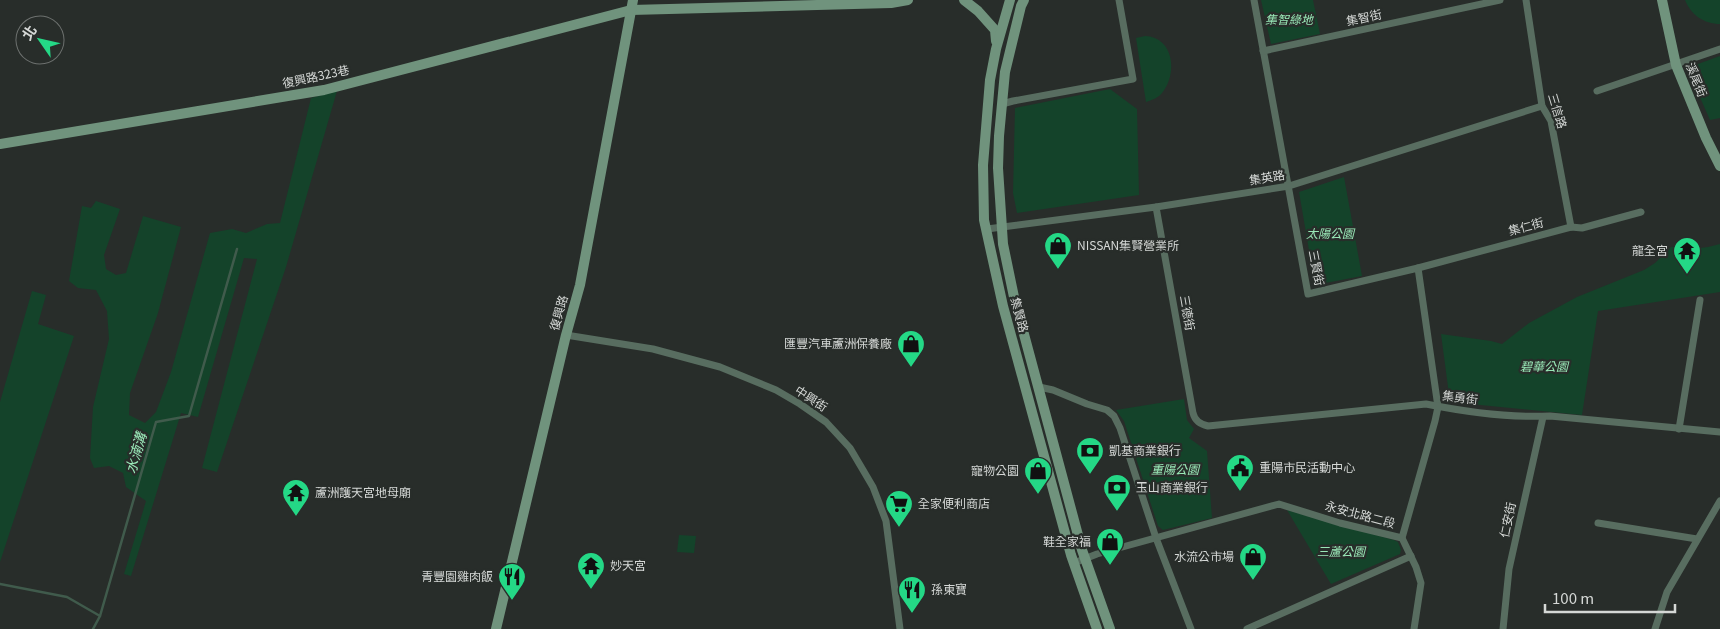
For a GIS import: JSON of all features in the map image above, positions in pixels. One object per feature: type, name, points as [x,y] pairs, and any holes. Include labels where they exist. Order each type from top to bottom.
[{"type":"street","name":"復興路323巷","points":[[0,144],[324,90],[632,5],[891,4],[908,0]]},
{"type":"street","points":[[964,0],[978,11],[995,30],[996,48]]},
{"type":"street","name":"集賢路","points":[[1010,0],[996,48],[990,80],[983,165],[984,220],[1003,306],[1074,563],[1097,629]]},
{"type":"street","name":"集賢路","points":[[1024,0],[1006,72],[1002,104],[998,168],[1002,228],[1014,297],[1085,558],[1110,629]]},
{"type":"street","points":[[1002,104],[1132,79],[1119,0]]},
{"type":"street","name":"三賢街","points":[[1254,0],[1308,294],[1418,268]]},
{"type":"street","name":"集智街","points":[[1263,51],[1500,0]]},
{"type":"street","name":"三信路","points":[[1526,0],[1542,106],[1551,122],[1570,227]]},
{"type":"street","name":"溪尾街","points":[[1662,0],[1676,65],[1706,138],[1720,166]]},
{"type":"street","name":"復興路","points":[[496,629],[566,335],[580,285],[632,5]]},
{"type":"street","points":[[1597,92],[1720,49]]},
{"type":"street","name":"集英路","points":[[987,230],[1156,207],[1289,186],[1542,106]]},
{"type":"street","name":"三德街","points":[[1156,207],[1193,413],[1198,422]]},
{"type":"street","name":"集仁街","points":[[1418,268],[1570,227],[1582,228],[1641,212]]},
{"type":"street","points":[[1402,538],[1438,406],[1418,268]]},
{"type":"street","points":[[1679,428],[1700,300]]},
{"type":"street","name":"中興街","points":[[566,335],[654,349],[720,368],[776,390],[826,422],[850,448],[873,487],[886,522],[900,629]]},
{"type":"street","points":[[1039,387],[1053,390],[1107,410],[1114,416],[1120,428],[1156,538],[1191,629]]},
{"type":"street","name":"集勇街","points":[[1198,422],[1208,426],[1426,404],[1529,417],[1720,432]]},
{"type":"street","name":"仁安街","points":[[1503,629],[1509,569],[1543,417]]},
{"type":"street","points":[[1655,629],[1667,592],[1720,501]]},
{"type":"street","name":"永安北路二段","points":[[1156,538],[1279,504],[1402,538],[1416,567],[1420,583],[1414,629]]},
{"type":"street","points":[[1598,523],[1696,540]]},
{"type":"street","points":[[1074,563],[1085,558],[1156,538]]},
{"type":"street","points":[[1248,629],[1411,556]]},
{"type":"green space","name":"集智綠地","points":[[1261,0],[1313,0],[1320,34],[1271,44]]},
{"type":"green space","points":[[1685,0],[1720,0],[1720,24],[1714,24],[1699,18]]},
{"type":"green space","points":[[1145,36],[1155,38],[1162,43],[1167,49],[1171,67],[1167,85],[1162,93],[1157,98],[1146,102],[1136,38]]},
{"type":"green space","points":[[1720,56],[1720,118],[1710,120],[1687,68]]},
{"type":"green space","points":[[1110,89],[1137,109],[1139,195],[1017,213],[1013,193],[1015,108]]},
{"type":"green space","points":[[337,91],[286,267],[217,472],[202,468],[257,259],[244,258],[198,417],[181,413],[131,576],[124,574],[146,501],[126,487],[123,473],[109,466],[94,468],[90,458],[93,407],[109,339],[107,311],[96,290],[78,288],[69,281],[82,206],[91,208],[96,201],[120,209],[104,255],[106,269],[116,275],[126,273],[143,216],[181,227],[158,313],[130,393],[129,415],[145,423],[156,412],[171,372],[210,233],[232,229],[246,233],[267,224],[280,223],[311,98]]},
{"type":"green space","name":"太陽公園","points":[[1344,177],[1362,276],[1315,285],[1299,192]]},
{"type":"green space","name":"碧華公園","points":[[1720,244],[1720,292],[1598,311],[1582,415],[1450,402],[1441,334],[1502,344],[1529,323],[1577,297],[1644,270],[1655,263],[1671,247],[1679,246],[1693,249]]},
{"type":"green space","points":[[32,291],[46,295],[38,324],[74,336],[0,562],[0,402]]},
{"type":"green space","name":"重陽公園","points":[[1184,399],[1187,420],[1194,429],[1189,438],[1207,451],[1212,518],[1163,530],[1158,526],[1124,421],[1116,410]]},
{"type":"green space","name":"三蘆公園","points":[[1287,510],[1394,540],[1398,542],[1401,550],[1400,554],[1331,584]]},
{"type":"green space","points":[[679,535],[696,536],[694,553],[677,552]]},
{"type":"waterway","name":"水湳溝","points":[[93,629],[100,616],[156,422],[189,416],[237,249]]},
{"type":"waterway","points":[[0,584],[67,597],[100,616]]},
{"type":"place","name":"NISSAN集賢營業所","points":[[1058,270]]},
{"type":"place","name":"龍全宮","points":[[1687,275]]},
{"type":"place","name":"匯豐汽車蘆洲保養廠","points":[[911,368]]},
{"type":"place","name":"凱基商業銀行","points":[[1090,475]]},
{"type":"place","name":"重陽市民活動中心","points":[[1240,492]]},
{"type":"place","name":"寵物公園","points":[[1038,495]]},
{"type":"place","name":"玉山商業銀行","points":[[1117,512]]},
{"type":"place","name":"蘆洲護天宮地母廟","points":[[296,517]]},
{"type":"place","name":"全家便利商店","points":[[899,528]]},
{"type":"place","name":"鞋全家福","points":[[1110,566]]},
{"type":"place","name":"水流公市場","points":[[1253,581]]},
{"type":"place","name":"妙天宮","points":[[591,590]]},
{"type":"place","name":"青豐園雞肉飯","points":[[512,601]]},
{"type":"place","name":"孫東寶","points":[[912,614]]}]
